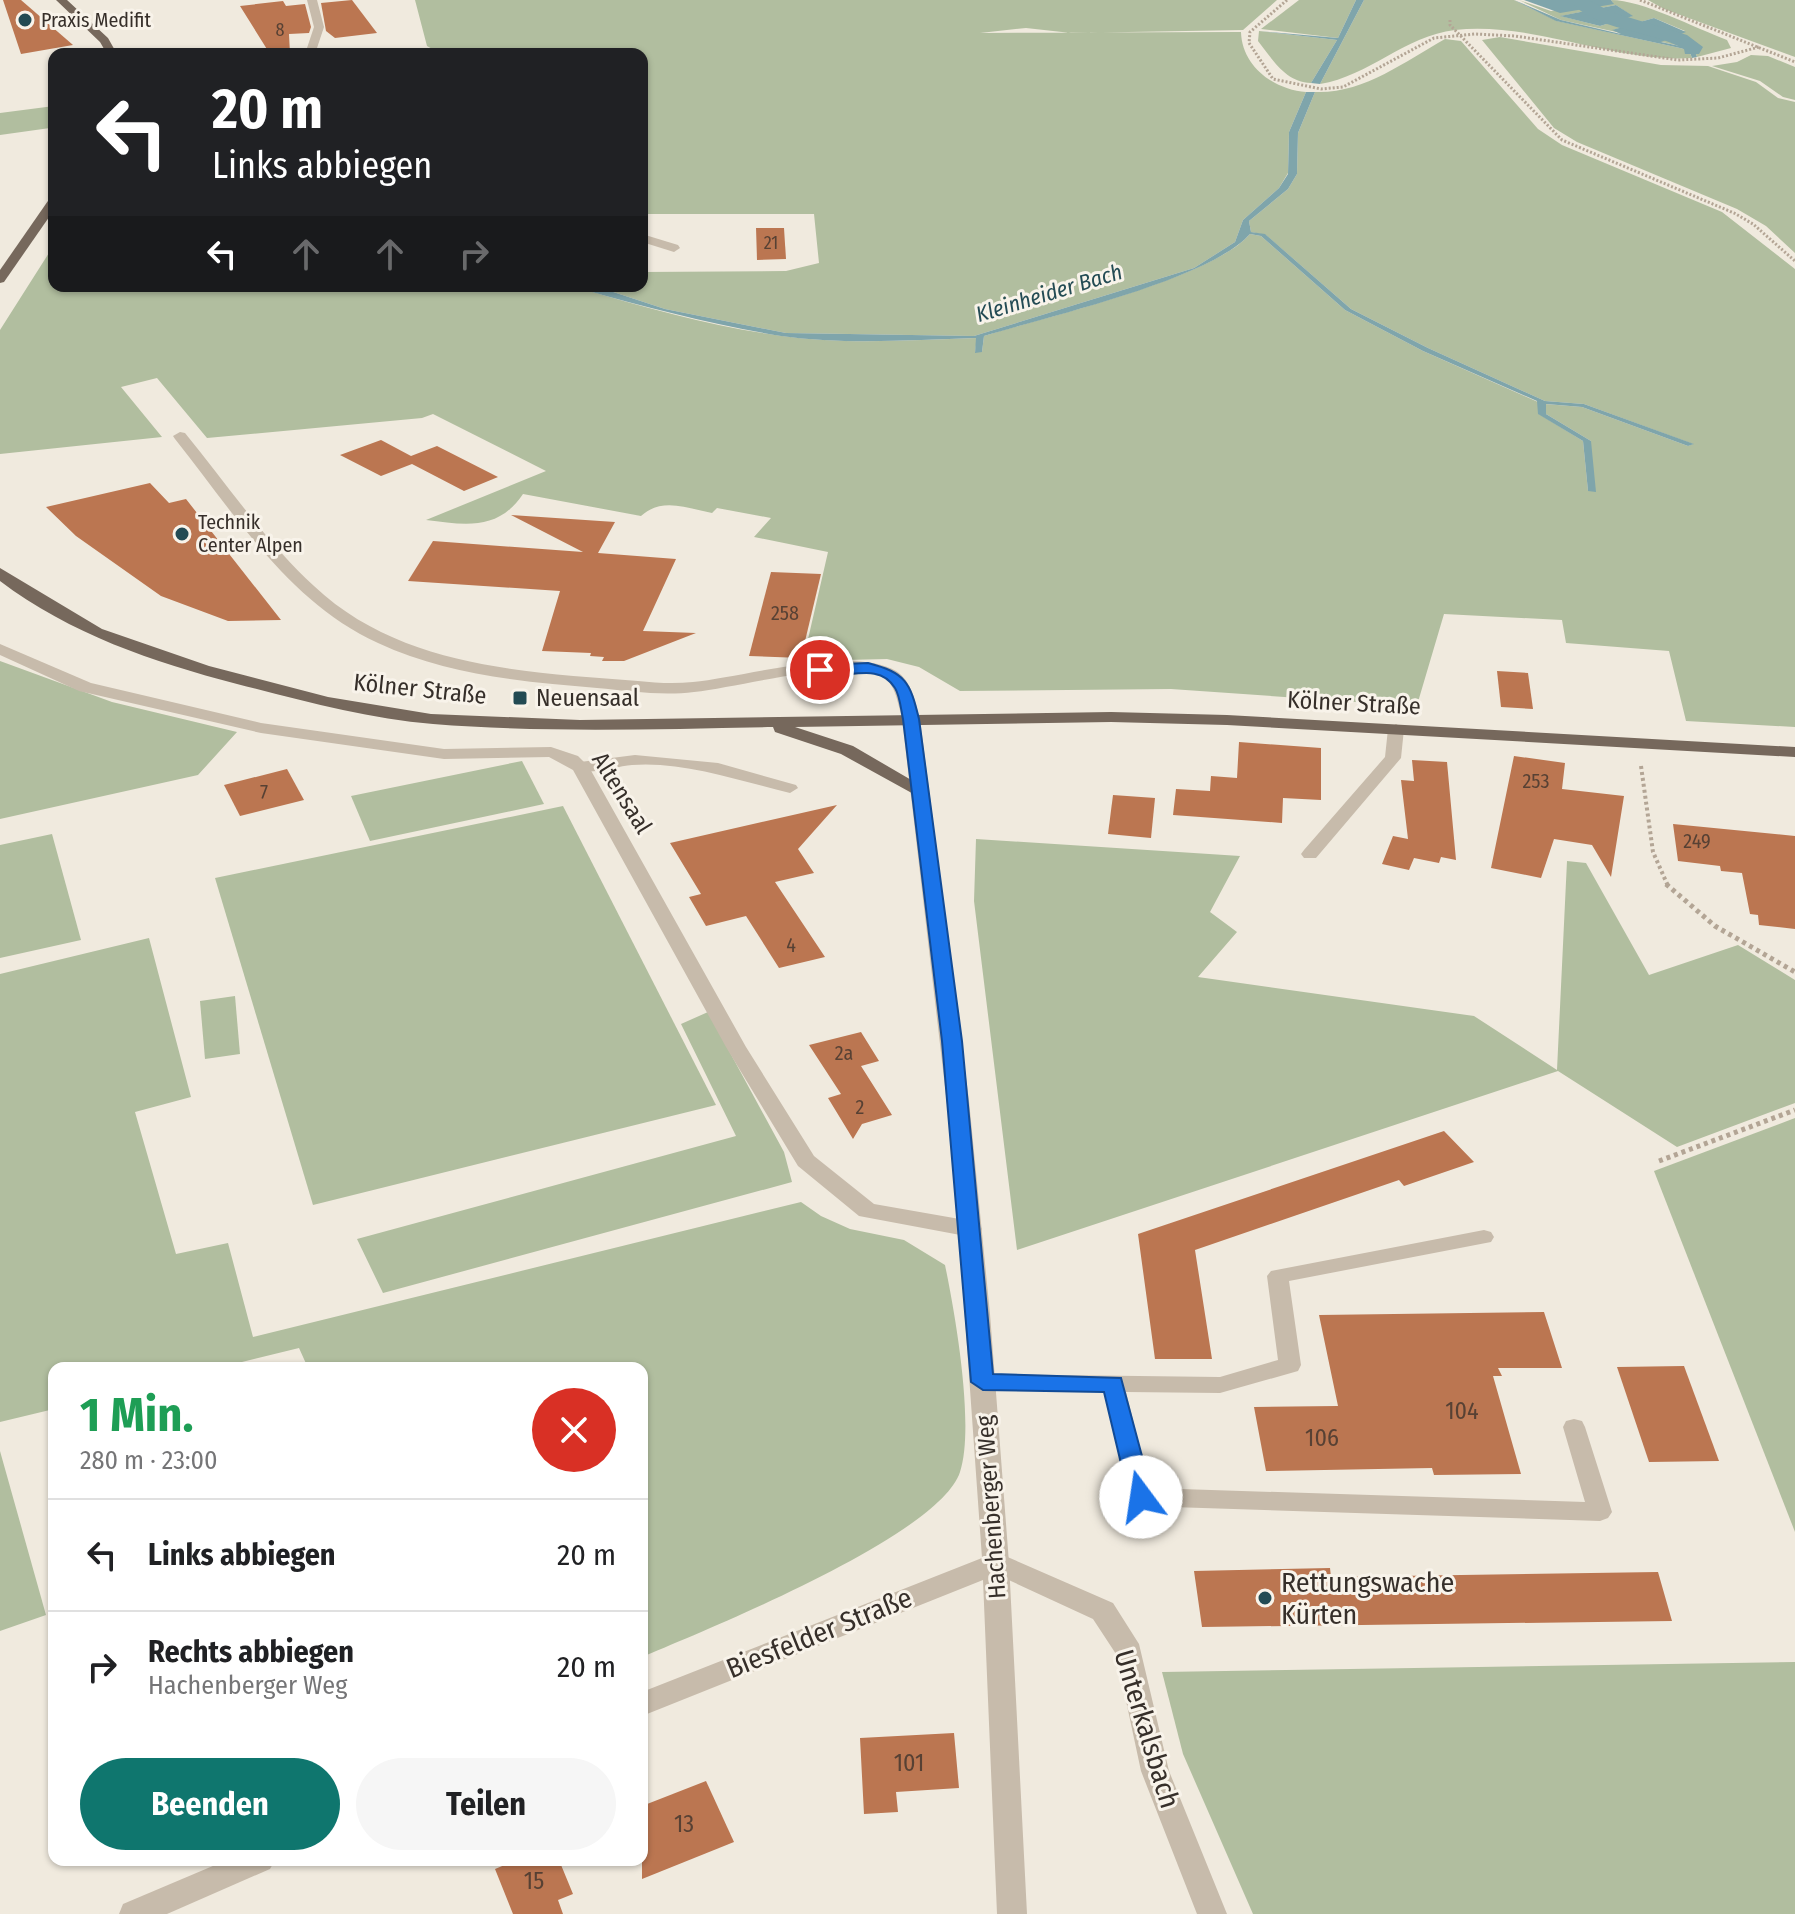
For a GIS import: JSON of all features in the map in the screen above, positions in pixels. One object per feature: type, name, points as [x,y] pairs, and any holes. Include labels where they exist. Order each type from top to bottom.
[{"type":"main road","points":[[61,0],[109,48]]},
{"type":"main road","points":[[0,279],[48,210]]},
{"type":"main road","name":"Kölner Straße","points":[[0,573],[25,592],[96,633],[203,670],[328,702],[431,719],[580,725],[1126,717],[1795,752]]},
{"type":"main road","points":[[762,722],[847,750],[919,792]]},
{"type":"street","points":[[312,0],[319,18],[319,34],[313,48]]},
{"type":"street","points":[[648,240],[674,248]]},
{"type":"street","name":"Kölner Straße","points":[[180,436],[273,550],[326,605],[361,628],[414,652],[528,678],[692,688],[772,673],[868,667],[889,674],[903,687],[911,719]]},
{"type":"street","name":"Altensaal","points":[[0,649],[85,687],[261,728],[444,754],[551,752],[572,760],[580,767],[736,1047],[806,1161],[867,1211],[971,1229]]},
{"type":"street","name":"Hachenberger Weg","points":[[911,719],[949,1010],[971,1229],[996,1563],[1012,1914]]},
{"type":"street","name":"Biesfelder Straße","points":[[648,1702],[996,1563]]},
{"type":"street","name":"Unterkalsbach","points":[[996,1563],[1103,1611],[1129,1652],[1155,1771],[1212,1914]]},
{"type":"street","points":[[134,1914],[246,1866]]},
{"type":"lane","points":[[1310,854],[1393,758],[1396,729]]},
{"type":"lane","points":[[580,767],[635,760],[751,775],[790,788]]},
{"type":"lane","points":[[983,1382],[1220,1385],[1290,1365],[1278,1276],[1484,1237]]},
{"type":"lane","points":[[1113,1384],[1141,1497],[1600,1512],[1574,1427]]},
{"type":"path","points":[[1287,0],[1250,32],[1249,43],[1273,79],[1304,88],[1343,87],[1434,38],[1462,34],[1500,35],[1683,62],[1717,60],[1759,47]]},
{"type":"path","points":[[1640,0],[1795,62]]},
{"type":"path","points":[[1450,20],[1450,25],[1562,140],[1734,213],[1763,232],[1795,261]]},
{"type":"path","points":[[1637,743],[1656,866],[1664,881],[1681,903],[1795,972]]},
{"type":"path","points":[[1659,1161],[1795,1110]]},
{"type":"green space","points":[[415,0],[1277,0],[1243,30],[1097,33],[1241,32],[1247,56],[1262,74],[1283,87],[1306,92],[1289,132],[1288,173],[1279,188],[1243,220],[1235,242],[1194,268],[974,336],[786,333],[665,309],[613,292],[648,292],[648,272],[786,271],[819,263],[814,214],[648,214],[648,48],[427,46]],"holes":[[[1026,28],[1068,33],[980,33]]]},
{"type":"green space","points":[[1299,0],[1356,0],[1338,38],[1261,29]]},
{"type":"green space","points":[[1364,0],[1514,0],[1557,21],[1689,50],[1692,58],[1633,54],[1514,31],[1455,30],[1420,40],[1355,73],[1320,84]]},
{"type":"green space","points":[[1519,0],[1551,11],[1613,3],[1611,0],[1624,1],[1653,9],[1727,40],[1731,48],[1697,57],[1694,49],[1561,20]],"holes":[[[1616,5],[1632,16],[1600,26],[1561,16]],[[1654,18],[1685,31],[1660,41],[1613,30]]]},
{"type":"green space","points":[[1648,0],[1795,0],[1795,57],[1664,9]]},
{"type":"green space","points":[[1259,31],[1337,40],[1311,83],[1302,82],[1280,69],[1258,41]]},
{"type":"green space","points":[[1500,37],[1661,65],[1708,66],[1756,82],[1778,98],[1795,102],[1795,253],[1766,226],[1737,209],[1577,142],[1554,128],[1482,40]]},
{"type":"green space","points":[[1445,39],[1461,41],[1538,129],[1562,145],[1722,212],[1795,269],[1795,727],[1686,721],[1669,651],[1566,643],[1562,620],[1444,614],[1415,712],[1370,703],[1171,689],[960,691],[919,667],[887,659],[803,661],[828,552],[754,537],[771,518],[717,508],[712,513],[666,505],[641,516],[523,494],[513,506],[492,520],[468,524],[426,520],[546,471],[433,414],[422,418],[207,438],[157,378],[121,387],[162,437],[0,454],[0,330],[48,254],[48,292],[593,292],[683,317],[757,332],[806,339],[855,341],[977,338],[975,352],[982,352],[984,336],[1166,281],[1230,250],[1250,234],[1261,236],[1345,310],[1423,351],[1538,402],[1539,414],[1583,441],[1588,491],[1591,441],[1546,414],[1545,404],[1582,407],[1688,446],[1693,444],[1584,404],[1545,401],[1428,348],[1351,309],[1266,235],[1251,232],[1249,221],[1288,189],[1297,174],[1298,133],[1315,92],[1350,88],[1399,66]]},
{"type":"green space","points":[[1751,55],[1768,56],[1795,67],[1795,100],[1783,97],[1760,81],[1712,66],[1737,62]]},
{"type":"green space","points":[[48,107],[48,128],[0,135],[0,113]]},
{"type":"green space","points":[[0,661],[112,702],[237,732],[198,775],[0,819]]},
{"type":"green space","points":[[522,761],[544,804],[370,841],[351,796]]},
{"type":"green space","points":[[563,806],[716,1105],[313,1205],[215,878]]},
{"type":"green space","points":[[52,834],[81,940],[0,958],[0,845]]},
{"type":"green space","points":[[976,839],[1240,856],[1210,912],[1237,932],[1198,977],[1474,1016],[1557,1070],[1567,861],[1586,863],[1649,975],[1738,945],[1795,980],[1795,1103],[1677,1147],[1558,1071],[1017,1250],[974,901]]},
{"type":"green space","points":[[149,938],[191,1097],[135,1112],[176,1254],[228,1243],[253,1337],[801,1202],[821,1216],[850,1229],[904,1240],[945,1265],[962,1369],[965,1427],[960,1472],[943,1497],[911,1524],[868,1551],[766,1603],[648,1654],[648,1362],[305,1362],[299,1348],[242,1362],[48,1362],[48,1410],[0,1422],[0,974]]},
{"type":"green space","points":[[235,996],[240,1054],[205,1059],[200,1001]]},
{"type":"green space","points":[[708,1012],[784,1152],[792,1182],[383,1293],[357,1239],[736,1136],[681,1024]]},
{"type":"green space","points":[[1795,1118],[1795,1532],[1654,1171]]},
{"type":"green space","points":[[0,1451],[46,1615],[0,1631]]},
{"type":"green space","points":[[1795,1662],[1795,1914],[1253,1914],[1183,1754],[1162,1672]]},
{"type":"water","points":[[1356,0],[1364,0],[1320,84],[1311,83],[1337,40],[1259,31],[1338,38]]},
{"type":"water","points":[[1514,0],[1561,20],[1621,34],[1612,30],[1654,18],[1686,32],[1661,42],[1694,49],[1697,57],[1692,58],[1689,50],[1556,21]]},
{"type":"water","points":[[1524,0],[1611,0],[1614,4],[1560,13]]},
{"type":"water","points":[[1616,5],[1633,16],[1600,26],[1560,16]]},
{"type":"water","points":[[1306,92],[1315,92],[1298,133],[1297,174],[1288,189],[1249,221],[1251,232],[1265,234],[1351,309],[1428,348],[1545,401],[1584,404],[1694,444],[1688,446],[1582,407],[1546,404],[1546,414],[1591,441],[1596,492],[1588,491],[1583,441],[1538,414],[1537,401],[1423,351],[1345,310],[1261,236],[1250,234],[1229,251],[1200,267],[1165,281],[984,336],[982,352],[975,353],[976,338],[903,341],[805,339],[731,327],[592,292],[613,292],[665,309],[786,333],[974,336],[1194,268],[1235,242],[1243,220],[1279,188],[1288,174],[1289,132]]},
{"type":"building","points":[[3,0],[21,0],[73,45],[21,54]]},
{"type":"building","points":[[352,0],[377,33],[335,38],[326,31],[321,3]]},
{"type":"building","points":[[283,1],[286,6],[305,4],[311,27],[309,33],[289,34],[290,48],[266,48],[240,6]]},
{"type":"building","points":[[756,228],[784,228],[786,259],[757,260]]},
{"type":"building","points":[[381,440],[411,456],[437,446],[498,477],[464,491],[412,464],[381,476],[340,455]]},
{"type":"building","points":[[150,483],[169,503],[186,499],[281,620],[228,621],[161,596],[76,536],[46,507]]},
{"type":"building","points":[[511,515],[615,522],[598,553],[676,559],[643,631],[696,633],[624,661],[602,661],[604,657],[590,656],[591,653],[542,651],[560,591],[408,581],[433,541],[583,552]]},
{"type":"building","points":[[771,572],[821,574],[801,658],[749,656]]},
{"type":"building","points":[[1497,671],[1528,673],[1533,709],[1501,707]]},
{"type":"building","points":[[1239,742],[1321,748],[1321,800],[1283,798],[1282,823],[1173,815],[1176,789],[1210,791],[1211,776],[1237,778]]},
{"type":"building","points":[[1514,756],[1565,763],[1562,789],[1624,796],[1611,877],[1592,845],[1554,839],[1541,878],[1491,868]]},
{"type":"building","points":[[1412,760],[1447,762],[1456,860],[1441,857],[1439,863],[1414,858],[1409,870],[1382,864],[1393,836],[1408,839],[1401,780],[1414,781]]},
{"type":"building","points":[[287,769],[304,800],[240,816],[224,785]]},
{"type":"building","points":[[1113,795],[1155,798],[1151,838],[1108,834]]},
{"type":"building","points":[[837,805],[798,849],[814,873],[775,882],[825,957],[779,968],[746,916],[706,926],[689,897],[701,894],[670,843]]},
{"type":"building","points":[[1673,824],[1795,836],[1795,929],[1759,925],[1758,915],[1750,914],[1742,873],[1721,871],[1720,866],[1678,861]]},
{"type":"building","points":[[861,1032],[879,1061],[861,1066],[892,1115],[862,1124],[853,1139],[828,1098],[841,1094],[809,1045]]},
{"type":"building","points":[[1444,1131],[1474,1162],[1404,1186],[1399,1180],[1195,1250],[1212,1359],[1155,1359],[1138,1234]]},
{"type":"building","points":[[1544,1312],[1562,1368],[1498,1368],[1502,1376],[1493,1376],[1521,1474],[1434,1475],[1432,1468],[1266,1471],[1254,1407],[1338,1406],[1319,1315]]},
{"type":"building","points":[[1684,1366],[1719,1461],[1649,1462],[1617,1367]]},
{"type":"building","points":[[1330,1568],[1331,1577],[1658,1572],[1672,1621],[1202,1627],[1194,1571]]},
{"type":"building","points":[[954,1733],[959,1788],[896,1792],[898,1812],[864,1814],[860,1738]]},
{"type":"building","points":[[706,1781],[734,1842],[642,1879],[642,1866],[648,1866],[648,1804]]},
{"type":"building","points":[[502,1866],[561,1866],[573,1894],[558,1900],[563,1914],[513,1914],[495,1869]]},
{"type":"waterway","points":[[1578,0],[1605,16],[1680,39],[1694,47],[1692,50]]},
{"type":"place","name":"Praxis Medifit","points":[[25,20]]},
{"type":"place","name":"Technik Center Alpen","points":[[182,534]]},
{"type":"place","name":"Neuensaal","points":[[520,698]]},
{"type":"place","name":"Rettungswache Kürten","points":[[1265,1598]]},
{"type":"route","points":[[820,670],[868,667],[889,674],[903,687],[911,719],[949,1010],[983,1382],[1113,1384],[1141,1497]]},
{"type":"water label","name":"Kleinheider Bach","points":[[1049,293]]}]
